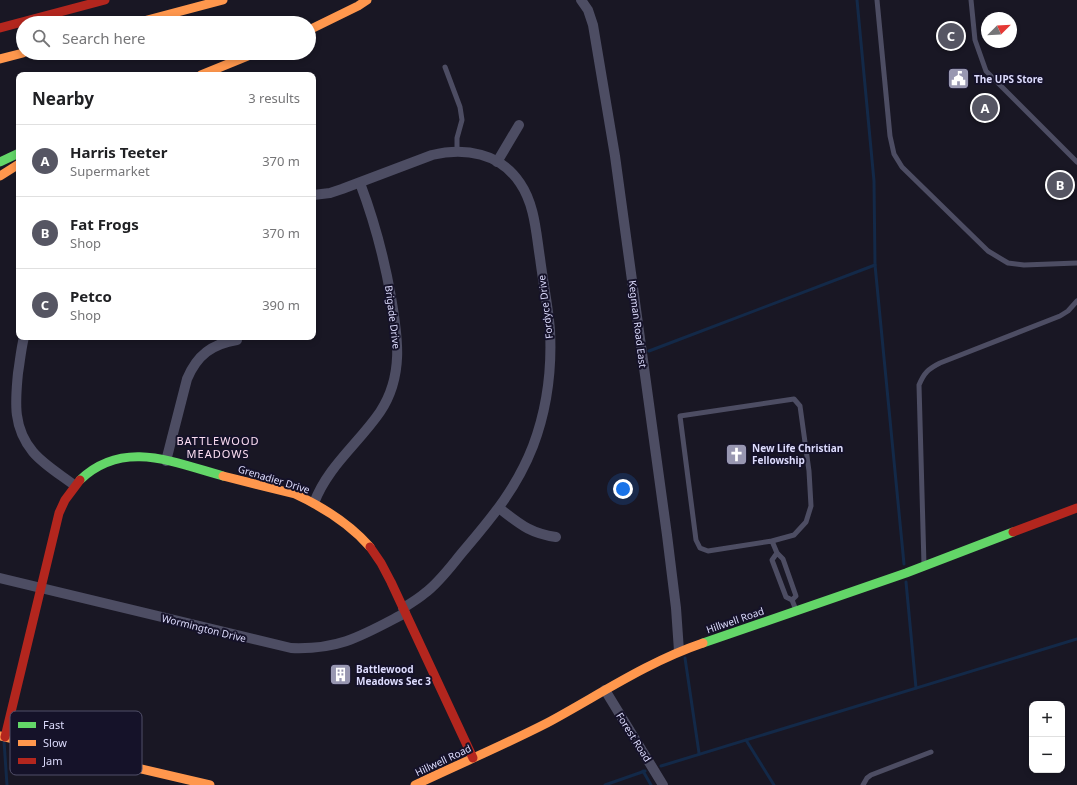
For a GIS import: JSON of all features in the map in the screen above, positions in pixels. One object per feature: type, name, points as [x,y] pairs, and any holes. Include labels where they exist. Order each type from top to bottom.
[{"type":"main road","points":[[45,16],[105,0]]},
{"type":"main road","points":[[162,16],[223,0]]},
{"type":"main road","points":[[316,27],[368,0]]},
{"type":"main road","points":[[0,28],[16,24]]},
{"type":"main road","points":[[0,59],[16,55]]},
{"type":"main road","points":[[208,72],[238,60]]},
{"type":"main road","points":[[0,162],[16,154]]},
{"type":"main road","points":[[0,176],[16,166]]},
{"type":"main road","name":"Grenadier Drive","points":[[2,737],[44,577],[59,513],[65,499],[74,486],[87,473],[97,466],[120,458],[140,456],[166,461],[295,494],[314,503],[340,519],[354,530],[380,560],[391,580],[473,758]]},
{"type":"main road","name":"Hillwell Road","points":[[415,785],[546,723],[645,668],[679,651],[924,566],[1077,508]]},
{"type":"main road","points":[[142,769],[210,785]]},
{"type":"street","name":"Kegman Road East","points":[[581,0],[588,10],[593,25],[614,156],[667,535],[676,608],[679,651]]},
{"type":"street","points":[[497,162],[519,125]]},
{"type":"street","name":"Fordyce Drive","points":[[316,195],[330,193],[432,155],[457,151],[480,154],[497,162],[512,174],[520,183],[531,206],[550,330],[550,360],[544,411],[533,446],[521,474],[500,508],[437,582],[426,593],[404,610]]},
{"type":"street","name":"Brigade Drive","points":[[314,503],[324,479],[372,423],[381,410],[393,383],[397,361],[397,332],[388,276],[377,231],[360,182]]},
{"type":"street","points":[[23,340],[15,402],[20,429],[26,442],[34,453],[74,486]]},
{"type":"street","points":[[166,461],[187,379],[191,369],[203,354],[210,349],[225,342],[237,340]]},
{"type":"street","points":[[500,508],[529,530],[541,535],[556,537]]},
{"type":"street","name":"Wormington Drive","points":[[0,578],[291,648],[307,649],[342,643],[368,633],[404,610]]},
{"type":"street","name":"Forest Road","points":[[605,690],[663,785]]},
{"type":"lane","points":[[877,0],[890,136],[894,154],[902,167],[988,251],[1008,262],[1024,266],[1077,263]]},
{"type":"lane","points":[[971,0],[975,40],[986,71],[1077,162]]},
{"type":"lane","points":[[445,67],[460,107],[462,120],[457,138],[457,151]]},
{"type":"lane","points":[[924,566],[919,385],[923,376],[930,368],[940,363],[1060,316],[1068,311],[1077,301]]},
{"type":"lane","points":[[794,399],[800,406],[809,471],[811,506],[806,522],[794,535],[772,541],[708,550],[700,548],[696,540],[680,416],[794,399]]},
{"type":"lane","points":[[772,541],[777,553],[783,559],[796,596],[792,600]]},
{"type":"lane","points":[[777,553],[772,560],[786,598],[792,600]]},
{"type":"lane","points":[[792,600],[796,611]]},
{"type":"lane","points":[[863,785],[867,778],[871,776],[931,752]]},
{"type":"waterway","points":[[857,0],[874,181],[875,265],[904,564]]},
{"type":"waterway","points":[[649,351],[875,265]]},
{"type":"waterway","points":[[906,582],[916,688]]},
{"type":"waterway","points":[[661,766],[1077,639]]},
{"type":"waterway","points":[[685,658],[699,753]]},
{"type":"waterway","points":[[746,740],[774,785]]},
{"type":"waterway","points":[[4,741],[7,785]]},
{"type":"waterway","points":[[643,771],[651,785]]},
{"type":"waterway","points":[[605,785],[645,771]]},
{"type":"traffic: fast","points":[[0,162],[16,154]]},
{"type":"traffic: fast","points":[[80,480],[96,467],[113,460],[131,457],[149,457],[167,460],[223,476]]},
{"type":"traffic: fast","points":[[703,643],[906,573],[1013,532]]},
{"type":"traffic: slow","points":[[162,16],[223,0]]},
{"type":"traffic: slow","points":[[316,27],[367,0]]},
{"type":"traffic: slow","points":[[0,59],[16,55]]},
{"type":"traffic: slow","points":[[208,72],[238,60]]},
{"type":"traffic: slow","points":[[0,176],[16,166]]},
{"type":"traffic: slow","points":[[223,476],[295,494],[316,504],[353,530],[370,547]]},
{"type":"traffic: slow","points":[[415,785],[547,723],[643,669],[703,643]]},
{"type":"traffic: slow","points":[[0,736],[10,738]]},
{"type":"traffic: slow","points":[[142,769],[210,785]]},
{"type":"traffic: jam","points":[[45,16],[105,0]]},
{"type":"traffic: jam","points":[[0,28],[16,24]]},
{"type":"traffic: jam","points":[[11,711],[59,513],[65,500],[80,480]]},
{"type":"traffic: jam","points":[[1013,532],[1077,508]]},
{"type":"traffic: jam","points":[[370,547],[381,563],[391,582],[473,758]]},
{"type":"traffic: jam","points":[[5,737],[10,716]]},
{"type":"place","name":"Petco","points":[[951,36]]},
{"type":"place","name":"The UPS Store","points":[[959,79]]},
{"type":"place","name":"Harris Teeter","points":[[985,108]]},
{"type":"place","name":"Fat Frogs","points":[[1060,185]]},
{"type":"place","name":"New Life Christian Fellowship","points":[[736,454]]},
{"type":"place","name":"Battlewood Meadows Sec 3","points":[[340,675]]},
{"type":"district","name":"BATTLEWOOD MEADOWS","points":[[218,446]]}]
